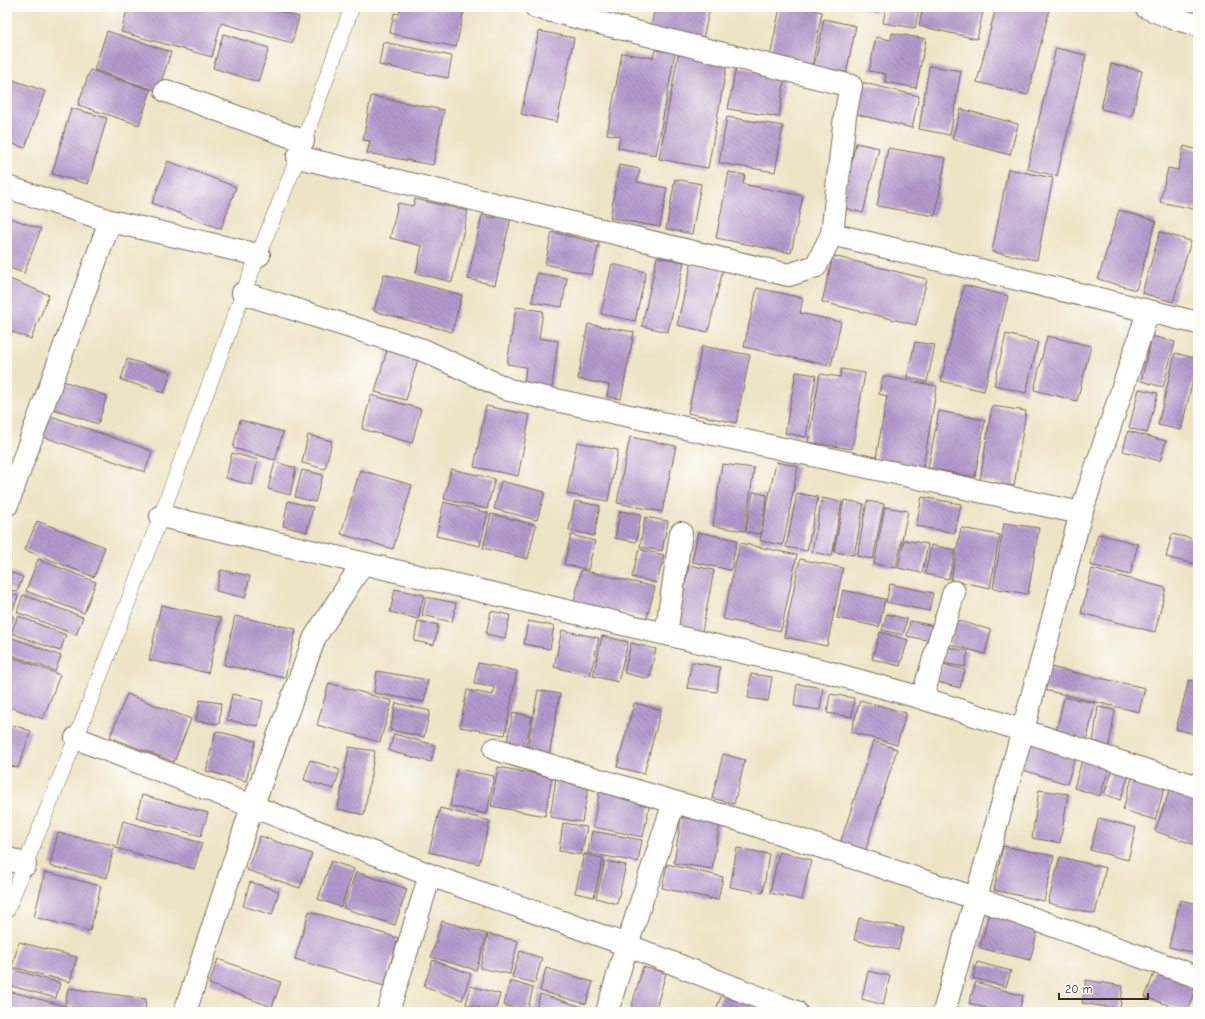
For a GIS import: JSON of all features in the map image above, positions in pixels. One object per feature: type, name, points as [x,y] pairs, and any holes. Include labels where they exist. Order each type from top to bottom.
[{"type":"street","points":[[166,91],[300,149],[789,276],[816,266],[832,234],[845,116],[851,86],[536,7]]},
{"type":"street","points":[[1146,7],[1174,12],[1198,25]]},
{"type":"street","points":[[7,187],[110,221],[259,255]]},
{"type":"street","points":[[7,505],[110,221]]},
{"type":"street","points":[[832,234],[1198,323]]},
{"type":"street","points":[[243,293],[423,350],[509,390],[1081,513]]},
{"type":"street","points":[[944,1012],[1023,730],[1081,513],[1148,312]]},
{"type":"street","points":[[161,516],[828,672],[922,698],[1198,787]]},
{"type":"street","points":[[666,634],[681,533]]},
{"type":"street","points":[[185,1012],[252,807],[315,637],[363,563]]},
{"type":"street","points":[[922,698],[954,592]]},
{"type":"street","points":[[76,738],[430,876],[627,945],[794,1012]]},
{"type":"street","points":[[495,749],[746,822],[976,898],[1198,977]]},
{"type":"street","points":[[607,1012],[627,945],[674,802]]},
{"type":"street","points":[[388,1012],[430,876]]},
{"type":"lane","points":[[7,910],[16,862],[76,738],[161,516],[243,293],[300,149],[352,7]]},
{"type":"building","points":[[128,7],[265,7],[299,17],[292,43],[221,23],[212,57],[121,32]]},
{"type":"building","points":[[401,7],[450,7],[464,10],[456,47],[390,33],[394,13],[399,14]]},
{"type":"building","points":[[655,7],[710,7],[702,43],[650,31]]},
{"type":"building","points":[[780,7],[798,7],[822,12],[812,66],[770,57]]},
{"type":"building","points":[[857,7],[877,7],[876,13]]},
{"type":"building","points":[[886,7],[919,7],[915,28],[883,23]]},
{"type":"building","points":[[923,7],[984,7],[977,39],[919,26]]},
{"type":"building","points":[[996,7],[1050,7],[1028,95],[977,82]]},
{"type":"building","points":[[824,19],[856,26],[846,74],[814,67]]},
{"type":"building","points":[[107,31],[171,52],[158,91],[94,70]]},
{"type":"building","points":[[539,31],[574,38],[557,122],[521,114]]},
{"type":"building","points":[[892,33],[926,39],[916,88],[885,82],[886,74],[869,71],[876,37],[891,40]]},
{"type":"building","points":[[223,34],[269,48],[258,82],[213,68]]},
{"type":"building","points":[[383,42],[452,56],[448,78],[379,65]]},
{"type":"building","points":[[1056,48],[1086,55],[1057,176],[1027,169]]},
{"type":"building","points":[[655,50],[675,53],[656,155],[618,148],[620,136],[607,134],[622,53],[653,58]]},
{"type":"building","points":[[678,55],[727,64],[708,168],[659,159]]},
{"type":"building","points":[[1111,64],[1142,71],[1132,116],[1101,109]]},
{"type":"building","points":[[929,66],[961,71],[950,135],[919,129]]},
{"type":"building","points":[[736,67],[785,75],[779,117],[728,109]]},
{"type":"building","points":[[90,70],[151,90],[139,125],[78,105]]},
{"type":"building","points":[[7,78],[45,91],[25,148],[7,142]]},
{"type":"building","points":[[860,82],[919,96],[912,128],[852,113]]},
{"type":"building","points":[[371,96],[444,110],[433,165],[367,153],[370,141],[363,140]]},
{"type":"building","points":[[71,108],[107,118],[88,184],[52,174]]},
{"type":"building","points":[[961,109],[1018,124],[1010,155],[952,139]]},
{"type":"building","points":[[727,117],[783,126],[775,172],[719,163]]},
{"type":"building","points":[[856,143],[879,148],[863,213],[841,207]]},
{"type":"building","points":[[1184,146],[1198,150],[1198,210],[1160,202],[1168,168],[1178,170]]},
{"type":"building","points":[[888,148],[946,158],[935,216],[877,206]]},
{"type":"building","points":[[168,161],[236,187],[221,229],[152,203]]},
{"type":"building","points":[[619,165],[640,169],[637,182],[667,188],[660,227],[610,218]]},
{"type":"building","points":[[1008,169],[1053,178],[1037,260],[992,252]]},
{"type":"building","points":[[729,172],[745,175],[743,184],[803,196],[791,253],[716,238]]},
{"type":"building","points":[[675,179],[701,184],[692,234],[666,229]]},
{"type":"building","points":[[415,199],[468,211],[452,282],[416,273],[422,246],[390,238],[398,203],[413,206]]},
{"type":"building","points":[[1119,210],[1156,221],[1136,290],[1098,279]]},
{"type":"building","points":[[482,215],[495,218],[496,215],[511,218],[495,285],[468,279]]},
{"type":"building","points":[[7,217],[41,229],[24,273],[7,267]]},
{"type":"building","points":[[552,232],[599,243],[592,275],[545,264]]},
{"type":"building","points":[[1160,232],[1191,241],[1173,302],[1142,293]]},
{"type":"building","points":[[833,256],[927,279],[916,325],[822,302]]},
{"type":"building","points":[[657,257],[684,262],[668,332],[642,326]]},
{"type":"building","points":[[692,261],[723,269],[708,332],[677,325]]},
{"type":"building","points":[[612,264],[646,272],[635,321],[601,314]]},
{"type":"building","points":[[537,273],[567,278],[562,307],[532,302]]},
{"type":"building","points":[[384,274],[462,295],[452,332],[374,311]]},
{"type":"building","points":[[7,278],[49,295],[31,339],[7,330]]},
{"type":"building","points":[[964,285],[1008,296],[984,391],[941,381]]},
{"type":"building","points":[[757,288],[803,298],[800,313],[841,322],[831,366],[744,347]]},
{"type":"building","points":[[516,307],[543,311],[539,338],[558,341],[552,388],[524,384],[526,367],[507,364]]},
{"type":"building","points":[[588,324],[634,332],[621,399],[607,397],[609,385],[578,379]]},
{"type":"building","points":[[1006,334],[1038,342],[1026,393],[994,385]]},
{"type":"building","points":[[1047,336],[1091,346],[1077,401],[1034,390]]},
{"type":"building","points":[[1152,336],[1175,342],[1163,387],[1141,381]]},
{"type":"building","points":[[915,342],[935,345],[927,382],[907,377]]},
{"type":"building","points":[[702,346],[750,355],[736,423],[688,413]]},
{"type":"building","points":[[387,350],[418,359],[406,400],[375,392]]},
{"type":"building","points":[[1175,353],[1198,359],[1181,430],[1158,425]]},
{"type":"building","points":[[127,359],[171,372],[164,393],[121,380]]},
{"type":"building","points":[[841,369],[865,373],[852,449],[808,442],[820,374],[840,377]]},
{"type":"building","points":[[796,372],[816,375],[806,437],[785,433]]},
{"type":"building","points":[[883,376],[937,386],[923,467],[876,458],[887,396],[879,394]]},
{"type":"building","points":[[57,379],[107,396],[98,424],[48,407]]},
{"type":"building","points":[[1139,389],[1158,393],[1147,433],[1129,428]]},
{"type":"building","points":[[371,395],[421,409],[412,443],[362,429]]},
{"type":"building","points":[[486,406],[530,415],[518,476],[474,467]]},
{"type":"building","points":[[992,406],[1026,411],[1014,486],[980,480]]},
{"type":"building","points":[[939,411],[985,420],[975,477],[928,468]]},
{"type":"building","points":[[45,414],[152,451],[145,472],[38,435]]},
{"type":"building","points":[[240,420],[283,432],[275,460],[233,448]]},
{"type":"building","points":[[1128,431],[1166,441],[1160,461],[1123,451]]},
{"type":"building","points":[[308,435],[332,441],[325,469],[302,463]]},
{"type":"building","points":[[630,437],[676,446],[662,512],[617,503]]},
{"type":"building","points":[[577,442],[618,450],[608,501],[567,494]]},
{"type":"building","points":[[232,453],[258,460],[252,485],[226,478]]},
{"type":"building","points":[[275,462],[296,468],[290,495],[268,489]]},
{"type":"building","points":[[776,462],[798,466],[783,545],[760,541]]},
{"type":"building","points":[[722,464],[754,468],[745,531],[713,526]]},
{"type":"building","points":[[451,469],[495,479],[487,509],[444,499]]},
{"type":"building","points":[[302,470],[323,475],[315,502],[295,497]]},
{"type":"building","points":[[360,470],[412,485],[393,549],[341,534]]},
{"type":"building","points":[[501,481],[545,492],[537,520],[494,509]]},
{"type":"building","points":[[753,492],[767,495],[761,534],[746,532]]},
{"type":"building","points":[[797,493],[818,497],[807,551],[786,547]]},
{"type":"building","points":[[922,497],[961,504],[955,533],[916,526]]},
{"type":"building","points":[[822,498],[842,502],[832,556],[812,552]]},
{"type":"building","points":[[844,500],[864,504],[854,555],[834,552]]},
{"type":"building","points":[[288,501],[313,507],[307,532],[283,526]]},
{"type":"building","points":[[575,501],[600,506],[594,536],[569,530]]},
{"type":"building","points":[[867,501],[884,504],[873,559],[857,556]]},
{"type":"building","points":[[444,502],[488,513],[480,546],[436,536]]},
{"type":"building","points":[[885,507],[908,511],[896,568],[874,564]]},
{"type":"building","points":[[620,511],[641,514],[636,542],[615,538]]},
{"type":"building","points":[[491,514],[536,525],[528,559],[483,548]]},
{"type":"building","points":[[645,517],[668,521],[662,551],[640,547]]},
{"type":"building","points":[[37,521],[105,547],[94,577],[25,550]]},
{"type":"building","points":[[1004,523],[1039,528],[1028,594],[993,588]]},
{"type":"building","points":[[961,528],[1000,535],[990,588],[951,580]]},
{"type":"building","points":[[698,532],[737,540],[731,570],[692,562]]},
{"type":"building","points":[[1098,534],[1138,544],[1130,575],[1090,565]]},
{"type":"building","points":[[1172,534],[1198,540],[1198,565],[1166,557]]},
{"type":"building","points":[[571,535],[595,541],[588,570],[564,564]]},
{"type":"building","points":[[904,540],[928,544],[922,573],[898,568]]},
{"type":"building","points":[[740,543],[797,555],[781,631],[723,619]]},
{"type":"building","points":[[931,545],[955,550],[949,579],[925,574]]},
{"type":"building","points":[[639,549],[664,555],[657,583],[632,577]]},
{"type":"building","points":[[38,559],[96,582],[84,613],[26,591]]},
{"type":"building","points":[[800,559],[843,568],[827,646],[784,637]]},
{"type":"building","points":[[689,565],[714,570],[702,632],[677,627]]},
{"type":"building","points":[[1092,569],[1166,588],[1155,632],[1081,613]]},
{"type":"building","points":[[221,570],[250,576],[245,598],[216,591]]},
{"type":"building","points":[[581,570],[655,587],[647,618],[574,602]]},
{"type":"building","points":[[7,571],[23,577],[17,592],[7,588]]},
{"type":"building","points":[[890,584],[933,593],[929,611],[886,602]]},
{"type":"building","points":[[395,589],[424,595],[418,619],[390,612]]},
{"type":"building","points":[[843,590],[885,599],[879,627],[837,618]]},
{"type":"building","points":[[7,592],[18,596],[13,610],[7,608]]},
{"type":"building","points":[[23,595],[83,617],[76,635],[17,612]]},
{"type":"building","points":[[426,597],[456,603],[452,622],[422,615]]},
{"type":"building","points":[[161,605],[221,618],[208,673],[149,660]]},
{"type":"building","points":[[491,611],[510,615],[505,638],[486,634]]},
{"type":"building","points":[[7,614],[14,617],[7,636]]},
{"type":"building","points":[[887,614],[907,619],[903,635],[882,630]]},
{"type":"building","points":[[18,616],[66,635],[60,651],[11,633]]},
{"type":"building","points":[[235,616],[296,629],[285,678],[224,665]]},
{"type":"building","points":[[956,620],[991,630],[985,654],[949,644]]},
{"type":"building","points":[[418,621],[438,625],[434,645],[414,641]]},
{"type":"building","points":[[528,621],[554,626],[550,649],[524,644]]},
{"type":"building","points":[[910,621],[934,626],[931,641],[907,636]]},
{"type":"building","points":[[562,630],[599,638],[590,676],[554,667]]},
{"type":"building","points":[[880,632],[908,640],[900,666],[872,659]]},
{"type":"building","points":[[602,636],[628,642],[618,682],[593,676]]},
{"type":"building","points":[[10,637],[61,656],[55,671],[7,653],[7,644]]},
{"type":"building","points":[[631,643],[656,649],[649,679],[624,673]]},
{"type":"building","points":[[946,647],[968,651],[965,667],[942,663]]},
{"type":"building","points":[[7,655],[60,675],[43,719],[7,706]]},
{"type":"building","points":[[692,662],[720,667],[717,692],[687,688]]},
{"type":"building","points":[[478,663],[517,671],[505,735],[460,727],[467,690],[493,695],[494,687],[474,684]]},
{"type":"building","points":[[943,664],[965,670],[960,688],[938,682]]},
{"type":"building","points":[[1050,667],[1145,688],[1139,712],[1044,690]]},
{"type":"building","points":[[377,671],[428,680],[424,702],[374,693]]},
{"type":"building","points":[[751,674],[772,677],[768,701],[748,698]]},
{"type":"building","points":[[1189,680],[1198,682],[1198,735],[1176,729]]},
{"type":"building","points":[[329,683],[392,701],[380,742],[317,725]]},
{"type":"building","points":[[797,684],[823,688],[820,710],[794,706]]},
{"type":"building","points":[[538,690],[560,694],[549,756],[527,752]]},
{"type":"building","points":[[127,694],[191,719],[174,762],[110,737]]},
{"type":"building","points":[[232,694],[263,701],[258,726],[227,720]]},
{"type":"building","points":[[830,694],[854,698],[852,717],[827,713]]},
{"type":"building","points":[[1064,697],[1095,703],[1087,739],[1056,733]]},
{"type":"building","points":[[200,700],[221,703],[219,724],[196,721]]},
{"type":"building","points":[[860,700],[906,713],[897,745],[851,732]]},
{"type":"building","points":[[396,703],[430,711],[424,737],[390,730]]},
{"type":"building","points":[[634,703],[661,710],[644,774],[617,767]]},
{"type":"building","points":[[1098,707],[1115,710],[1109,746],[1093,743]]},
{"type":"building","points":[[513,712],[532,717],[525,751],[506,747]]},
{"type":"building","points":[[7,723],[31,731],[18,768],[7,765]]},
{"type":"building","points":[[216,731],[256,741],[246,781],[206,771]]},
{"type":"building","points":[[394,734],[435,745],[431,762],[389,751]]},
{"type":"building","points":[[1027,736],[1077,752],[1067,784],[1017,768]]},
{"type":"building","points":[[873,741],[897,749],[865,852],[840,844]]},
{"type":"building","points":[[349,747],[375,751],[364,815],[338,809]]},
{"type":"building","points":[[723,754],[745,760],[734,804],[712,798]]},
{"type":"building","points":[[1083,757],[1110,765],[1100,796],[1074,788]]},
{"type":"building","points":[[310,760],[340,770],[334,789],[304,780]]},
{"type":"building","points":[[1114,766],[1130,772],[1120,800],[1104,794]]},
{"type":"building","points":[[498,767],[552,777],[545,816],[491,806]]},
{"type":"building","points":[[457,769],[494,776],[487,814],[450,806]]},
{"type":"building","points":[[1133,774],[1166,783],[1155,820],[1123,810]]},
{"type":"building","points":[[556,778],[589,784],[582,822],[550,817]]},
{"type":"building","points":[[1171,786],[1198,795],[1198,846],[1155,831]]},
{"type":"building","points":[[600,788],[651,798],[643,837],[593,827]]},
{"type":"building","points":[[1039,790],[1068,794],[1060,843],[1032,838]]},
{"type":"building","points":[[142,795],[208,813],[201,836],[136,818]]},
{"type":"building","points":[[440,808],[490,821],[479,864],[429,852]]},
{"type":"building","points":[[681,817],[720,823],[712,869],[674,863]]},
{"type":"building","points":[[1099,818],[1136,828],[1128,860],[1090,850]]},
{"type":"building","points":[[123,821],[202,843],[194,869],[116,848]]},
{"type":"building","points":[[563,823],[587,827],[581,855],[559,851]]},
{"type":"building","points":[[592,831],[642,840],[638,862],[588,853]]},
{"type":"building","points":[[58,833],[114,845],[107,878],[50,866]]},
{"type":"building","points":[[260,836],[312,854],[300,888],[247,870]]},
{"type":"building","points":[[1003,846],[1054,856],[1044,901],[994,890]]},
{"type":"building","points":[[737,848],[769,854],[763,893],[730,887]]},
{"type":"building","points":[[779,852],[811,860],[802,900],[770,893]]},
{"type":"building","points":[[584,854],[603,858],[594,897],[575,893]]},
{"type":"building","points":[[1060,857],[1106,868],[1095,914],[1048,903]]},
{"type":"building","points":[[331,861],[354,869],[341,907],[318,899]]},
{"type":"building","points":[[605,861],[626,865],[617,904],[596,898]]},
{"type":"building","points":[[667,864],[723,877],[718,900],[662,888]]},
{"type":"building","points":[[45,872],[101,886],[90,931],[34,917]]},
{"type":"building","points":[[356,872],[407,889],[395,925],[343,908]]},
{"type":"building","points":[[250,882],[279,891],[272,915],[243,906]]},
{"type":"building","points":[[1180,900],[1198,904],[1198,954],[1169,947]]},
{"type":"building","points":[[309,911],[398,938],[384,986],[295,959]]},
{"type":"building","points":[[989,913],[1039,926],[1030,960],[980,948]]},
{"type":"building","points":[[859,918],[904,928],[898,950],[854,940]]},
{"type":"building","points":[[442,921],[487,934],[476,970],[431,957]]},
{"type":"building","points":[[488,934],[518,941],[510,974],[480,968]]},
{"type":"building","points":[[19,942],[77,957],[70,982],[12,967]]},
{"type":"building","points":[[520,951],[542,958],[535,983],[512,977]]},
{"type":"building","points":[[218,959],[281,982],[272,1007],[209,984]]},
{"type":"building","points":[[433,960],[471,974],[462,1000],[424,986]]},
{"type":"building","points":[[977,962],[1011,971],[1006,987],[973,978]]},
{"type":"building","points":[[643,967],[666,973],[655,1012],[630,1012]]},
{"type":"building","points":[[546,968],[593,982],[586,1004],[540,991]]},
{"type":"building","points":[[1156,968],[1198,984],[1188,1012],[1145,997]]},
{"type":"building","points":[[11,969],[60,983],[56,998],[7,985]]},
{"type":"building","points":[[868,971],[890,976],[883,1005],[862,999]]},
{"type":"building","points":[[1086,980],[1123,986],[1120,1009],[1082,1003]]},
{"type":"building","points":[[510,981],[533,988],[527,1012],[504,1005]]},
{"type":"building","points":[[976,982],[1023,996],[1019,1012],[998,1012],[969,1003]]},
{"type":"building","points":[[471,986],[500,994],[495,1012],[466,1004]]},
{"type":"building","points":[[68,988],[146,999],[145,1012],[109,1012],[65,1006]]},
{"type":"building","points":[[724,989],[755,1001],[751,1012],[715,1012]]},
{"type":"building","points":[[9,991],[65,1006],[63,1012],[7,1012],[7,998]]},
{"type":"building","points":[[540,994],[582,1007],[580,1012],[535,1012]]}]
